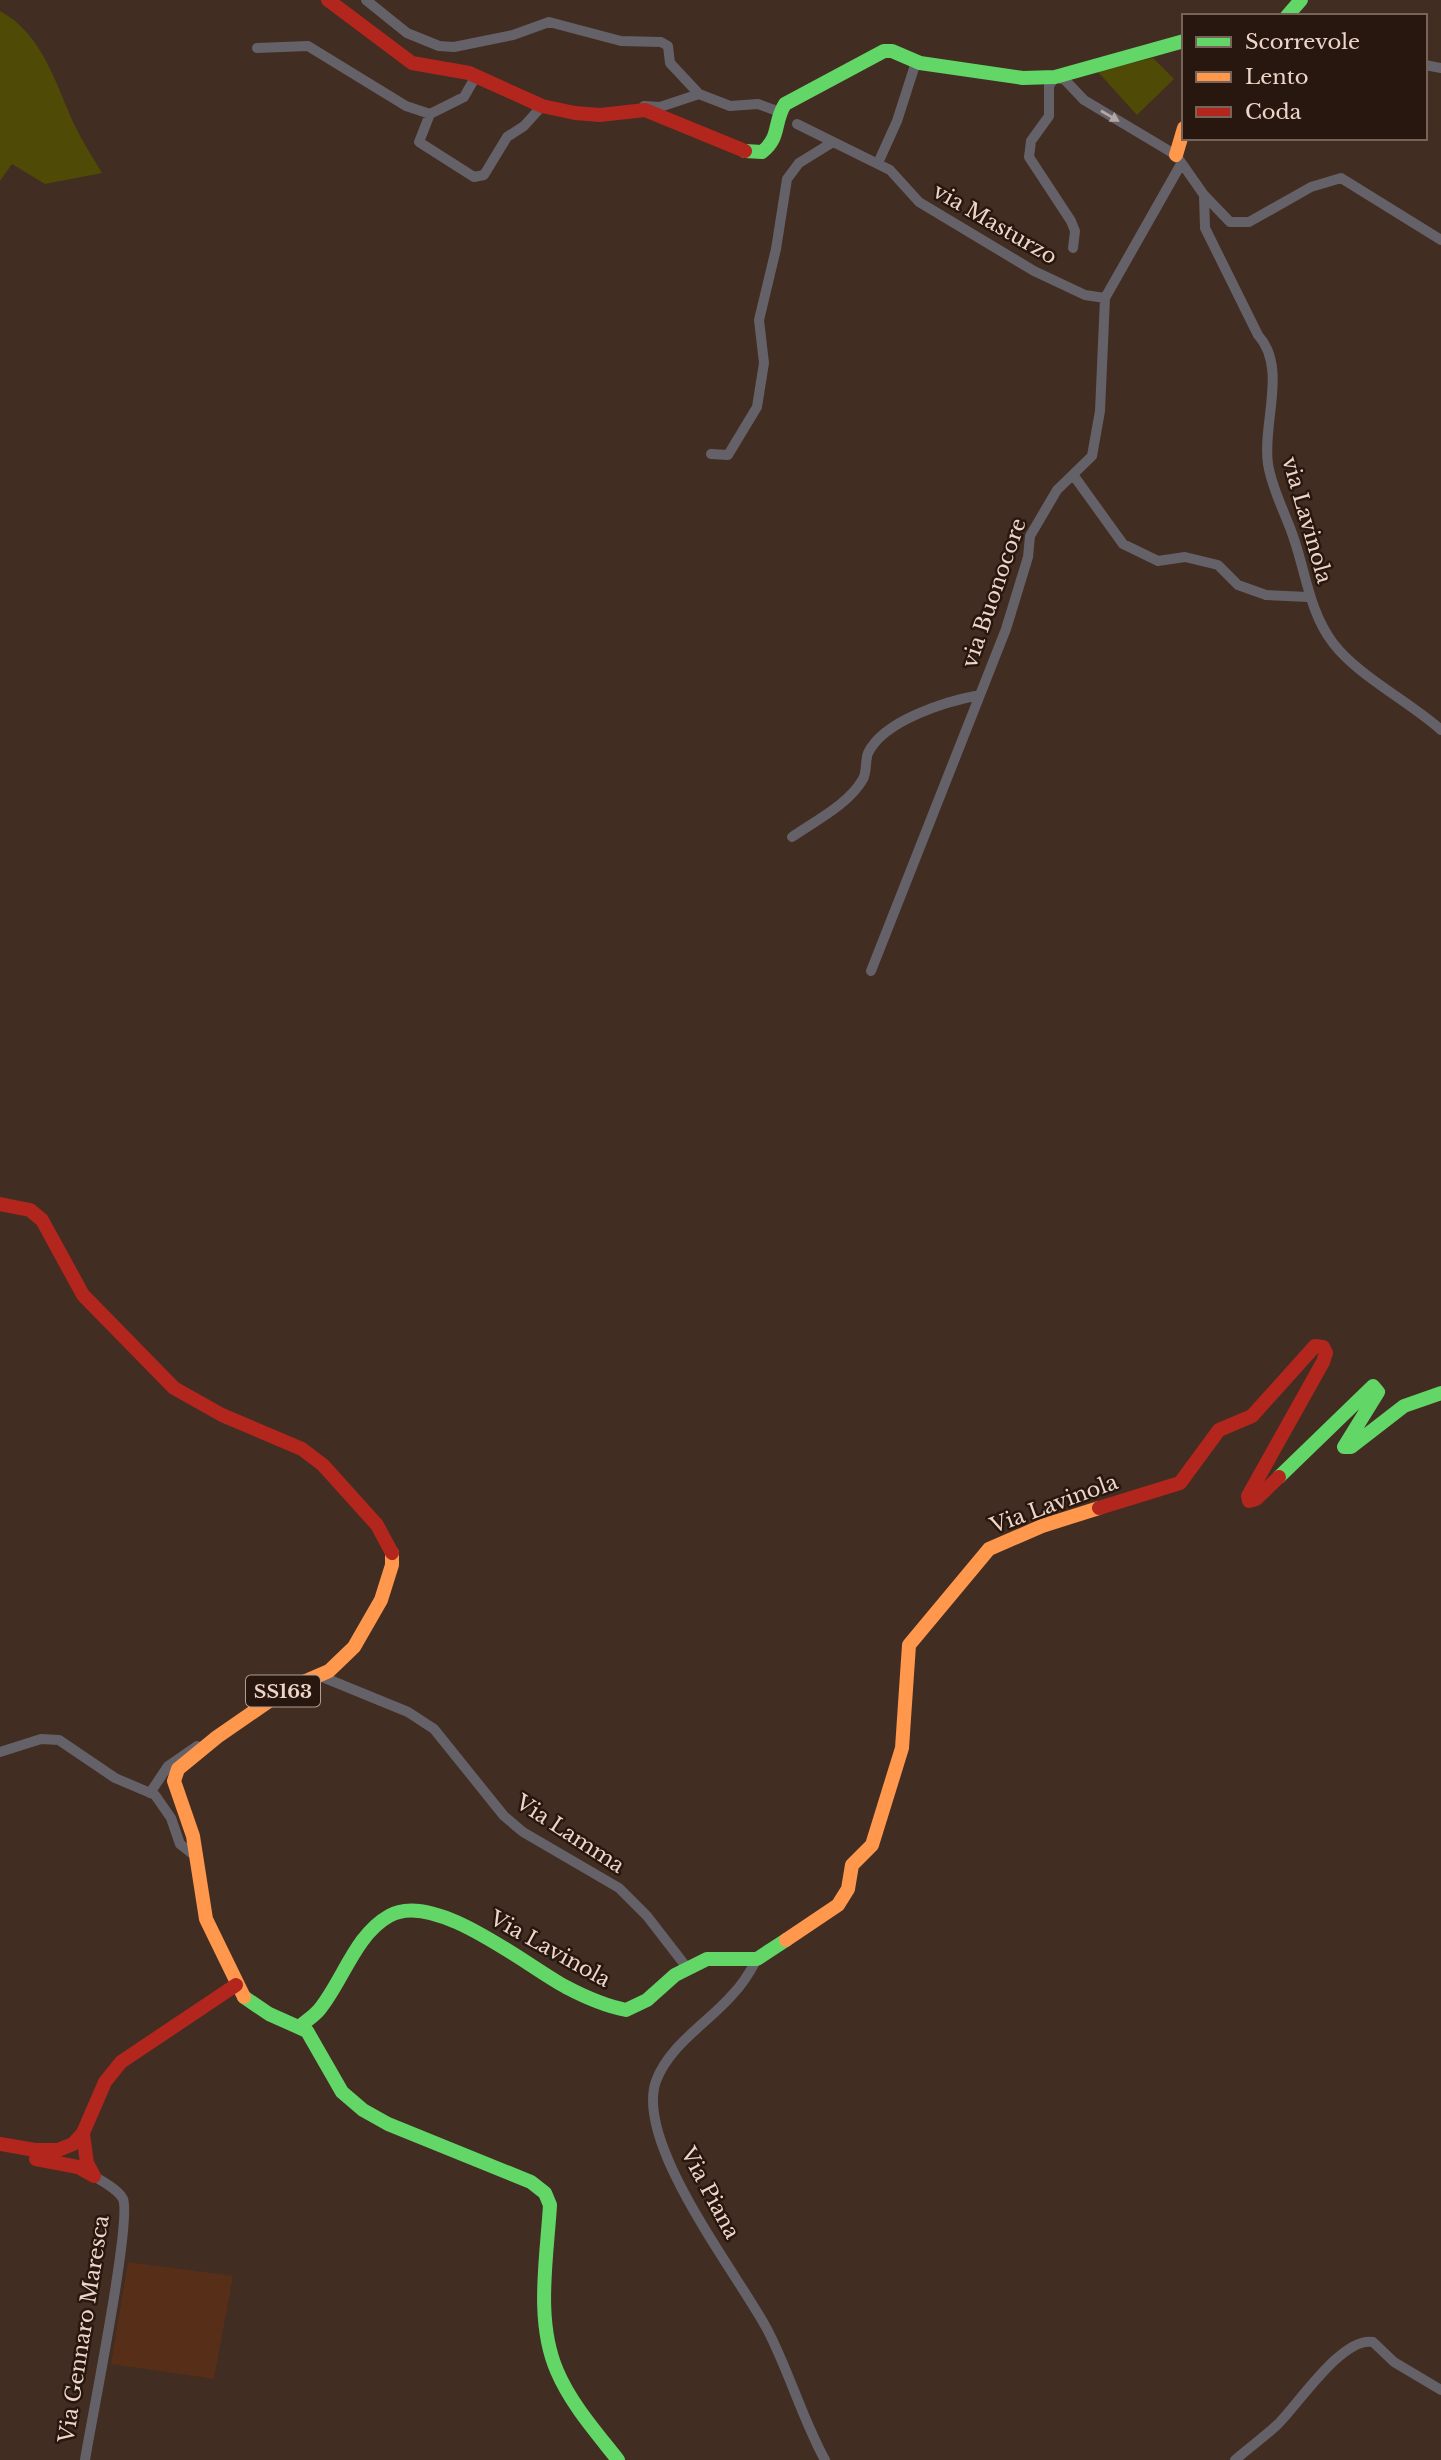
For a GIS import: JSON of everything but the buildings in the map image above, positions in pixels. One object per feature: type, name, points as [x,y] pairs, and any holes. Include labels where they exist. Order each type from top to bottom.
[{"type":"street","points":[[328,0],[388,48],[412,63],[477,76],[542,106],[600,115],[645,110],[751,153],[762,152],[774,142],[780,112],[793,98],[877,53],[892,51],[916,62],[1023,78],[1055,77],[1182,42]]},
{"type":"street","points":[[366,0],[407,33],[439,46],[454,47],[513,35],[549,22],[621,41],[661,42],[668,46],[670,63],[699,93],[730,106],[758,104],[780,112]]},
{"type":"street","points":[[1289,14],[1301,0]]},
{"type":"street","points":[[257,48],[308,46],[406,107],[430,114]]},
{"type":"street","points":[[878,163],[897,121],[916,62]]},
{"type":"street","points":[[477,76],[464,97],[430,114],[419,142],[474,177],[484,175],[508,137],[524,126],[542,106]]},
{"type":"street","points":[[1055,77],[1065,80],[1084,100],[1178,160],[1204,195],[1230,222],[1249,222],[1311,187],[1340,178],[1441,240]]},
{"type":"street","points":[[1055,77],[1049,86],[1049,116],[1031,141],[1029,157],[1072,220],[1075,231],[1073,247]]},
{"type":"street","points":[[600,115],[617,110],[660,107],[699,93]]},
{"type":"street","name":"via Masturzo","points":[[797,124],[890,170],[919,202],[1034,271],[1085,295],[1105,298]]},
{"type":"street","points":[[1178,160],[1182,139]]},
{"type":"street","points":[[711,454],[728,455],[757,407],[764,363],[759,320],[788,179],[799,163],[833,142]]},
{"type":"street","name":"via Buonocore","points":[[871,971],[1006,629],[1028,557],[1030,536],[1057,490],[1093,456],[1097,440],[1105,298],[1178,160]]},
{"type":"street","name":"via Lavinola","points":[[1204,195],[1205,228],[1258,335],[1267,345],[1273,366],[1267,460],[1271,480],[1302,565],[1308,597],[1333,644],[1441,730]]},
{"type":"street","points":[[1074,476],[1123,544],[1158,561],[1185,557],[1218,565],[1238,584],[1266,595],[1308,597]]},
{"type":"street","points":[[792,837],[846,798],[863,779],[869,752],[895,726],[945,701],[979,695]]},
{"type":"street","name":"SS163","points":[[0,1204],[30,1210],[42,1220],[83,1295],[174,1388],[222,1415],[275,1435],[302,1449],[323,1465],[377,1525],[393,1554],[381,1600],[354,1647],[320,1676],[303,1680],[285,1690],[178,1769],[175,1775],[176,1791],[193,1836],[206,1919],[236,1985],[251,2004],[299,2026],[313,2039],[342,2092],[363,2110],[388,2124],[531,2182],[545,2193],[551,2213],[544,2303],[550,2347],[557,2371],[582,2415],[618,2460]]},
{"type":"street","name":"Via Lavinola","points":[[299,2026],[319,2010],[351,1959],[379,1923],[388,1916],[410,1910],[489,1936],[566,1987],[612,2007],[626,2010],[707,1959],[757,1959],[838,1905],[848,1889],[852,1866],[872,1845],[902,1748],[909,1645],[989,1549],[1042,1526],[1180,1483],[1219,1430],[1252,1416],[1315,1346],[1323,1347],[1326,1353],[1323,1362],[1248,1496],[1249,1501],[1256,1499],[1373,1386],[1378,1392],[1345,1447],[1351,1447],[1390,1414],[1424,1395],[1441,1393]]},
{"type":"street","name":"Via Lamma","points":[[320,1676],[408,1712],[435,1729],[504,1816],[523,1832],[619,1888],[647,1916],[688,1969]]},
{"type":"street","points":[[0,1752],[41,1739],[60,1740],[116,1778],[150,1793],[167,1810],[180,1844],[194,1855]]},
{"type":"street","points":[[150,1793],[172,1762],[199,1744],[212,1742]]},
{"type":"street","name":"Via Piana","points":[[757,1959],[733,1994],[676,2049],[665,2065],[653,2091],[654,2119],[672,2167],[767,2329],[825,2460]]},
{"type":"street","points":[[0,2145],[44,2153],[71,2144],[83,2134],[101,2092],[123,2060],[236,1985]]},
{"type":"street","points":[[83,2134],[86,2163],[94,2176]]},
{"type":"street","points":[[71,2144],[78,2167]]},
{"type":"street","points":[[0,2145],[20,2155],[78,2167],[94,2176]]},
{"type":"street","name":"Via Gennaro Maresca","points":[[85,2460],[120,2254],[124,2207],[118,2193],[94,2176]]},
{"type":"street","points":[[1235,2460],[1277,2424],[1347,2350],[1366,2341],[1377,2345],[1394,2362],[1441,2390]]},
{"type":"shaded area","points":[[0,11],[15,21],[38,47],[75,126],[102,173],[45,184],[12,164],[0,181]]},
{"type":"shaded area","points":[[1153,58],[1174,79],[1137,115],[1097,71]]},
{"type":"shaded area","points":[[128,2262],[233,2276],[214,2379],[111,2364]]},
{"type":"traffic: fast","points":[[1289,14],[1301,0]]},
{"type":"traffic: fast","points":[[745,151],[762,152],[768,146],[785,104],[884,51],[892,51],[920,63],[1023,78],[1055,77],[1182,42]]},
{"type":"traffic: fast","points":[[1279,1477],[1373,1386],[1378,1392],[1344,1447],[1351,1447],[1404,1406],[1441,1393]]},
{"type":"traffic: fast","points":[[299,2027],[319,2010],[358,1946],[377,1924],[389,1916],[408,1910],[455,1921],[566,1987],[596,2001],[626,2010],[647,2000],[675,1975],[707,1959],[757,1959],[786,1940]]},
{"type":"traffic: fast","points":[[244,1997],[269,2014],[307,2031],[342,2092],[363,2110],[388,2124],[531,2182],[545,2193],[550,2205],[544,2310],[550,2351],[569,2395],[618,2460]]},
{"type":"traffic: slow","points":[[1176,155],[1182,135]]},
{"type":"traffic: slow","points":[[786,1940],[838,1905],[848,1889],[852,1865],[872,1845],[902,1748],[909,1645],[989,1549],[1042,1526],[1099,1508]]},
{"type":"traffic: slow","points":[[244,1997],[206,1919],[193,1836],[174,1781],[178,1769],[217,1737],[285,1690],[329,1671],[354,1647],[381,1600],[392,1565],[392,1553]]},
{"type":"traffic: jam","points":[[328,0],[412,63],[469,73],[542,106],[575,113],[600,115],[645,110],[745,151]]},
{"type":"traffic: jam","points":[[0,1204],[30,1210],[42,1220],[83,1295],[174,1388],[222,1415],[302,1449],[323,1465],[377,1525],[392,1553]]},
{"type":"traffic: jam","points":[[1099,1508],[1180,1483],[1219,1430],[1252,1416],[1315,1346],[1323,1347],[1326,1353],[1323,1362],[1248,1496],[1249,1501],[1256,1499],[1279,1477]]},
{"type":"traffic: jam","points":[[0,2144],[35,2150],[58,2150],[73,2144],[83,2133],[105,2082],[121,2062],[236,1985]]},
{"type":"traffic: jam","points":[[83,2134],[87,2163],[94,2176]]},
{"type":"traffic: jam","points":[[36,2159],[78,2167],[94,2176]]}]
